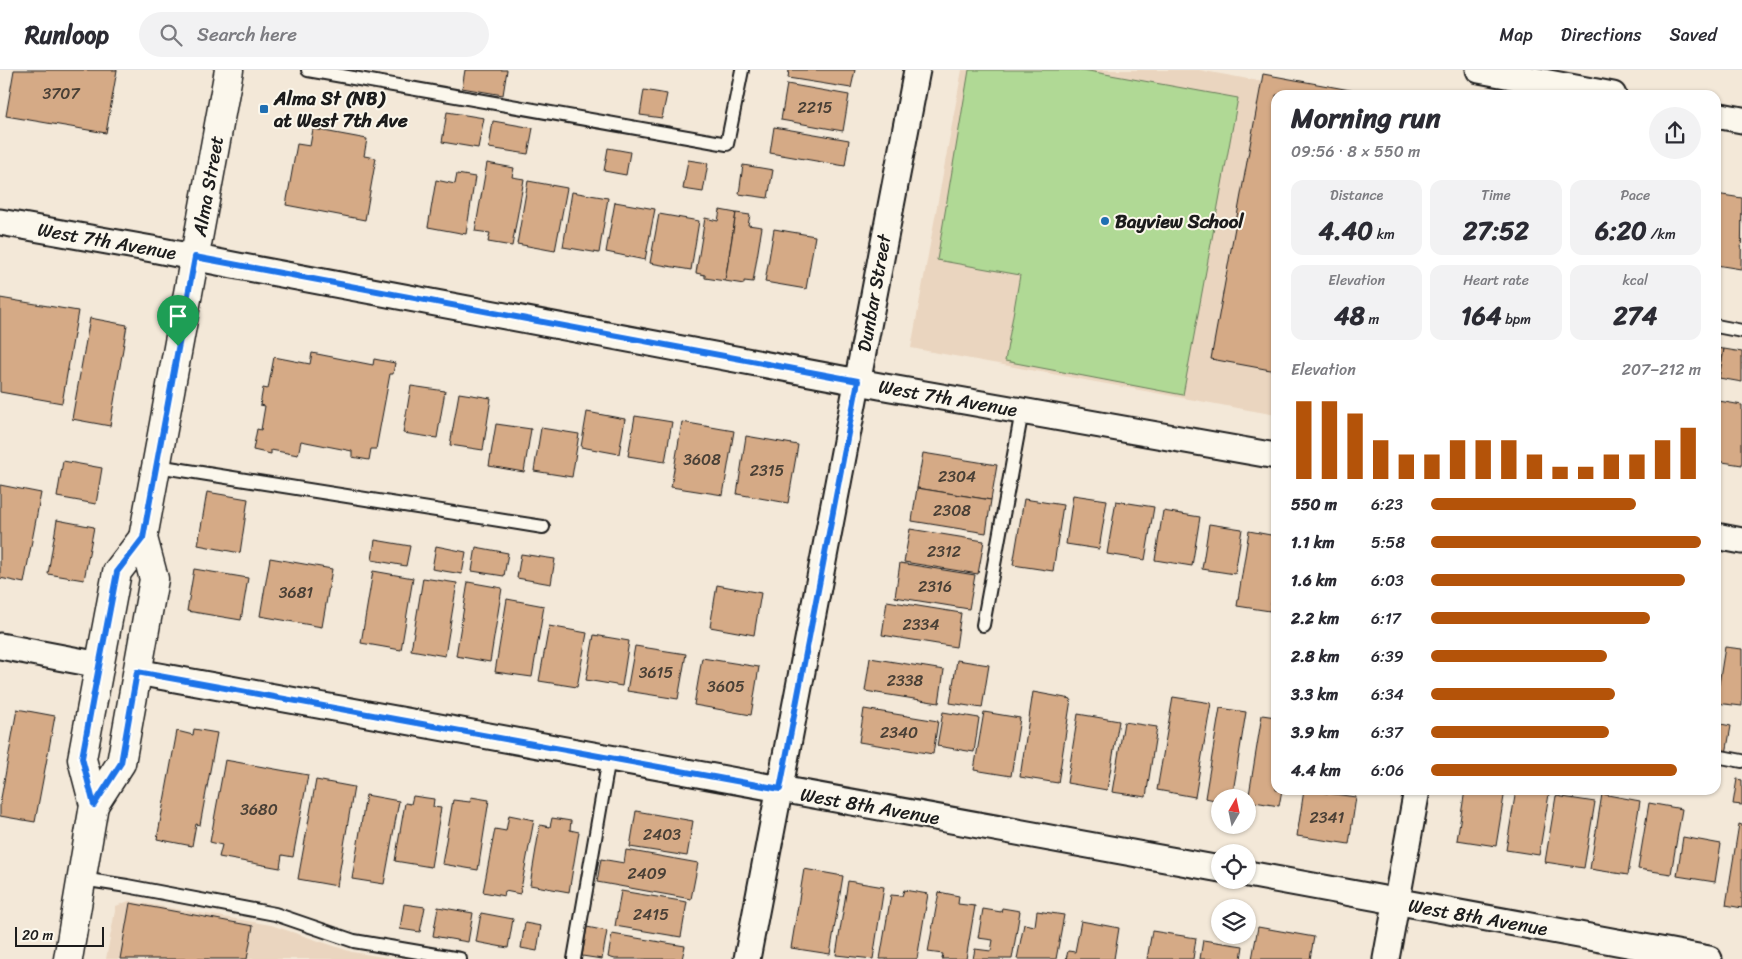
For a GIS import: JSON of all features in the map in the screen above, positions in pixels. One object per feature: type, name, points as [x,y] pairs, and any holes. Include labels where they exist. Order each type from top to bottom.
[{"type":"main road","name":"Alma Street","points":[[68,959],[94,805],[121,763],[154,579],[143,538],[229,70]]},
{"type":"main road","name":"Alma Street","points":[[94,805],[82,758],[117,572],[143,538]]},
{"type":"street","name":"Dunbar Street","points":[[747,959],[916,70]]},
{"type":"street","points":[[1479,70],[1588,90]]},
{"type":"street","points":[[1721,116],[1742,120]]},
{"type":"street","name":"West 7th Avenue","points":[[0,222],[858,381],[1271,455]]},
{"type":"street","points":[[1721,537],[1742,541]]},
{"type":"street","points":[[0,646],[100,665]]},
{"type":"street","name":"West 8th Avenue","points":[[137,672],[1211,868]]},
{"type":"street","points":[[1386,959],[1416,795]]},
{"type":"street","name":"West 8th Avenue","points":[[1256,876],[1709,959]]},
{"type":"lane","points":[[308,70],[727,144],[742,70]]},
{"type":"lane","points":[[1721,327],[1742,331]]},
{"type":"lane","points":[[983,625],[1022,411]]},
{"type":"lane","points":[[157,466],[543,527]]},
{"type":"lane","points":[[1721,757],[1742,761]]},
{"type":"lane","points":[[574,959],[609,758]]},
{"type":"lane","points":[[82,879],[275,914],[354,941],[460,959]]},
{"type":"shaded area","name":"Bayview School","points":[[962,70],[1199,70],[1309,90],[1271,90],[1271,414],[911,348]]},
{"type":"shaded area","points":[[129,901],[271,925],[352,952],[396,959],[106,959],[116,906]]},
{"type":"green space","name":"Bayview School","points":[[969,70],[1083,70],[1238,98],[1183,395],[1005,361],[1020,275],[937,260]]},
{"type":"building","points":[[14,70],[117,70],[106,133],[6,116]]},
{"type":"building","points":[[465,70],[507,70],[503,95],[462,88]]},
{"type":"building","points":[[789,70],[855,70],[851,88],[788,78]]},
{"type":"building","points":[[1263,74],[1350,90],[1271,90],[1271,370],[1211,359]]},
{"type":"building","points":[[787,84],[849,95],[843,131],[781,120]]},
{"type":"building","points":[[644,90],[667,94],[662,118],[640,115]]},
{"type":"building","points":[[447,112],[484,118],[478,148],[442,142]]},
{"type":"building","points":[[493,121],[533,128],[528,154],[489,148]]},
{"type":"building","points":[[774,127],[849,140],[845,166],[770,153]]},
{"type":"building","points":[[313,129],[367,139],[364,156],[376,158],[365,220],[286,205],[297,144],[310,146]]},
{"type":"building","points":[[608,148],[630,152],[626,175],[604,171]]},
{"type":"building","points":[[688,160],[708,163],[703,192],[683,189]]},
{"type":"building","points":[[487,163],[514,168],[512,177],[524,179],[512,246],[488,242],[490,233],[475,231]]},
{"type":"building","points":[[743,165],[773,170],[768,198],[739,194]]},
{"type":"building","points":[[457,174],[475,177],[466,234],[428,227],[436,180],[455,184]]},
{"type":"building","points":[[528,181],[567,188],[555,251],[517,244]]},
{"type":"building","points":[[572,192],[608,198],[599,253],[563,247]]},
{"type":"building","points":[[1721,195],[1742,198],[1741,269],[1721,266]]},
{"type":"building","points":[[615,202],[655,209],[645,260],[606,252]]},
{"type":"building","points":[[720,210],[736,213],[725,281],[705,278],[705,275],[696,273],[705,218],[718,221]]},
{"type":"building","points":[[736,213],[750,215],[748,225],[762,227],[753,282],[744,281],[744,284],[725,281]]},
{"type":"building","points":[[659,214],[699,221],[691,270],[650,263]]},
{"type":"building","points":[[774,229],[815,236],[806,289],[765,282]]},
{"type":"building","points":[[0,298],[78,311],[62,403],[0,392]]},
{"type":"building","points":[[90,318],[127,325],[110,426],[72,419]]},
{"type":"building","points":[[1721,349],[1724,349],[1721,368]]},
{"type":"building","points":[[1724,349],[1742,352],[1742,382],[1721,378]]},
{"type":"building","points":[[312,353],[373,365],[374,359],[395,363],[393,374],[390,374],[376,449],[371,449],[369,460],[352,457],[352,451],[301,441],[298,455],[271,450],[271,454],[253,450],[257,429],[261,430],[265,406],[260,405],[263,388],[268,389],[274,357],[310,364]]},
{"type":"building","points":[[411,386],[445,391],[437,438],[403,433]]},
{"type":"building","points":[[459,393],[491,398],[483,450],[450,445]]},
{"type":"building","points":[[1721,401],[1742,405],[1742,465],[1721,462]]},
{"type":"building","points":[[587,412],[625,419],[619,454],[581,447]]},
{"type":"building","points":[[635,416],[672,422],[665,462],[628,456]]},
{"type":"building","points":[[682,422],[734,431],[723,495],[671,487]]},
{"type":"building","points":[[496,424],[531,429],[524,472],[489,466]]},
{"type":"building","points":[[541,428],[579,434],[572,477],[534,471]]},
{"type":"building","points":[[746,436],[798,445],[788,503],[737,494]]},
{"type":"building","points":[[923,453],[997,465],[991,500],[917,488]]},
{"type":"building","points":[[63,461],[102,468],[96,504],[57,497]]},
{"type":"building","points":[[0,485],[41,493],[24,583],[0,578]]},
{"type":"building","points":[[917,488],[991,500],[986,533],[912,521]]},
{"type":"building","points":[[207,492],[248,499],[240,553],[198,545]]},
{"type":"building","points":[[1073,495],[1107,500],[1099,549],[1066,544]]},
{"type":"building","points":[[1024,499],[1063,505],[1053,571],[1013,565]]},
{"type":"building","points":[[1116,501],[1154,507],[1145,560],[1107,554]]},
{"type":"building","points":[[1163,511],[1200,517],[1192,566],[1155,560]]},
{"type":"building","points":[[57,520],[94,527],[84,580],[48,574]]},
{"type":"building","points":[[1209,524],[1242,529],[1235,574],[1202,569]]},
{"type":"building","points":[[910,529],[984,541],[978,574],[904,562]]},
{"type":"building","points":[[1249,531],[1271,535],[1270,611],[1237,606]]},
{"type":"building","points":[[375,540],[410,546],[406,566],[372,560]]},
{"type":"building","points":[[436,546],[466,552],[462,574],[432,569]]},
{"type":"building","points":[[476,547],[508,553],[504,576],[472,571]]},
{"type":"building","points":[[521,554],[555,559],[551,584],[517,578]]},
{"type":"building","points":[[270,558],[332,569],[322,627],[260,616]]},
{"type":"building","points":[[900,563],[975,575],[969,609],[895,597]]},
{"type":"building","points":[[194,569],[248,578],[241,620],[187,611]]},
{"type":"building","points":[[373,571],[413,578],[401,650],[361,643]]},
{"type":"building","points":[[423,578],[457,583],[445,656],[411,650]]},
{"type":"building","points":[[468,582],[502,588],[490,662],[456,656]]},
{"type":"building","points":[[717,585],[761,593],[754,635],[710,627]]},
{"type":"building","points":[[507,599],[544,606],[532,677],[495,672]]},
{"type":"building","points":[[887,601],[961,613],[956,647],[882,635]]},
{"type":"building","points":[[549,626],[587,633],[577,687],[539,681]]},
{"type":"building","points":[[594,635],[629,641],[622,686],[586,680]]},
{"type":"building","points":[[635,646],[686,654],[678,699],[627,691]]},
{"type":"building","points":[[1725,647],[1742,649],[1742,706],[1721,704],[1721,672]]},
{"type":"building","points":[[702,658],[759,667],[751,715],[694,705]]},
{"type":"building","points":[[870,658],[944,670],[939,703],[865,691]]},
{"type":"building","points":[[957,660],[989,665],[982,708],[950,703]]},
{"type":"building","points":[[1033,692],[1071,699],[1058,783],[1020,777]]},
{"type":"building","points":[[1173,697],[1211,703],[1195,797],[1157,790]]},
{"type":"building","points":[[1220,708],[1246,712],[1233,789],[1211,789],[1211,799],[1205,798]]},
{"type":"building","points":[[17,709],[55,716],[35,822],[0,816],[0,804]]},
{"type":"building","points":[[864,709],[938,721],[933,754],[859,742]]},
{"type":"building","points":[[943,712],[979,718],[974,752],[937,746]]},
{"type":"building","points":[[984,712],[1020,718],[1011,776],[974,770]]},
{"type":"building","points":[[1078,714],[1119,721],[1107,790],[1067,783]]},
{"type":"building","points":[[1262,715],[1271,716],[1271,795],[1281,795],[1279,806],[1256,802],[1256,789],[1250,789]]},
{"type":"building","points":[[1124,722],[1157,727],[1146,797],[1112,792]]},
{"type":"building","points":[[1721,724],[1731,726],[1726,754],[1721,753]]},
{"type":"building","points":[[194,729],[217,733],[200,825],[196,824],[192,846],[157,839],[177,731],[193,735]]},
{"type":"building","points":[[225,760],[308,775],[293,857],[282,855],[280,868],[219,857],[222,845],[210,842]]},
{"type":"building","points":[[1737,779],[1742,780],[1742,805],[1733,804]]},
{"type":"building","points":[[316,780],[354,787],[337,886],[298,879]]},
{"type":"building","points":[[366,795],[399,801],[384,884],[352,879]]},
{"type":"building","points":[[1303,795],[1356,797],[1349,844],[1297,836]]},
{"type":"building","points":[[1464,795],[1504,795],[1496,846],[1457,840]]},
{"type":"building","points":[[1515,795],[1549,795],[1539,855],[1506,850]]},
{"type":"building","points":[[1602,795],[1640,801],[1628,875],[1590,869]]},
{"type":"building","points":[[413,796],[434,799],[433,807],[441,808],[431,867],[395,861],[405,803],[411,804]]},
{"type":"building","points":[[1556,796],[1595,802],[1584,868],[1545,862]]},
{"type":"building","points":[[471,797],[489,800],[478,870],[442,864],[453,800],[470,802]]},
{"type":"building","points":[[1649,803],[1682,809],[1671,874],[1638,869]]},
{"type":"building","points":[[636,811],[693,821],[687,856],[630,847]]},
{"type":"building","points":[[509,815],[534,820],[520,894],[505,891],[504,896],[483,892],[495,829],[506,831]]},
{"type":"building","points":[[552,818],[571,821],[570,830],[579,832],[569,892],[530,885],[540,825],[550,827]]},
{"type":"building","points":[[1739,824],[1742,825],[1742,908],[1726,905]]},
{"type":"building","points":[[1683,837],[1721,844],[1715,882],[1677,876]]},
{"type":"building","points":[[626,850],[698,863],[691,899],[597,882],[601,859],[624,863]]},
{"type":"building","points":[[804,869],[843,876],[830,954],[791,948]]},
{"type":"building","points":[[848,881],[884,887],[873,959],[836,955]]},
{"type":"building","points":[[904,890],[928,894],[917,959],[880,959],[891,895],[902,896]]},
{"type":"building","points":[[621,891],[687,902],[681,937],[615,926]]},
{"type":"building","points":[[939,892],[959,896],[958,904],[975,906],[966,959],[942,959],[943,954],[928,952]]},
{"type":"building","points":[[130,903],[253,926],[247,959],[120,959]]},
{"type":"building","points":[[404,904],[425,907],[420,932],[400,929]]},
{"type":"building","points":[[438,907],[473,913],[468,942],[433,936]]},
{"type":"building","points":[[1002,908],[1020,911],[1012,959],[973,959],[975,949],[991,951],[993,940],[978,938],[983,909],[1001,912]]},
{"type":"building","points":[[1037,911],[1064,915],[1056,959],[1017,959],[1024,924],[1035,926]]},
{"type":"building","points":[[481,913],[513,919],[508,948],[476,942]]},
{"type":"building","points":[[1081,921],[1119,928],[1114,959],[1066,959],[1068,951],[1075,952]]},
{"type":"building","points":[[525,923],[541,926],[537,951],[521,948]]},
{"type":"building","points":[[587,927],[607,931],[602,959],[582,956]]},
{"type":"building","points":[[1258,927],[1314,937],[1310,959],[1252,959]]},
{"type":"building","points":[[1152,931],[1196,938],[1193,959],[1147,959]]},
{"type":"building","points":[[612,934],[685,946],[682,959],[615,959],[608,957]]},
{"type":"building","points":[[1203,940],[1211,941],[1211,944],[1243,946],[1241,959],[1200,959]]},
{"type":"place","name":"Alma St (NB) at West 7th Ave","points":[[264,109]]},
{"type":"place","name":"Bayview School","points":[[1105,221]]},
{"type":"route","points":[[195,257],[858,381],[780,789],[137,672],[121,763],[94,805],[82,758],[117,572],[143,538],[178,346],[195,257]]}]
